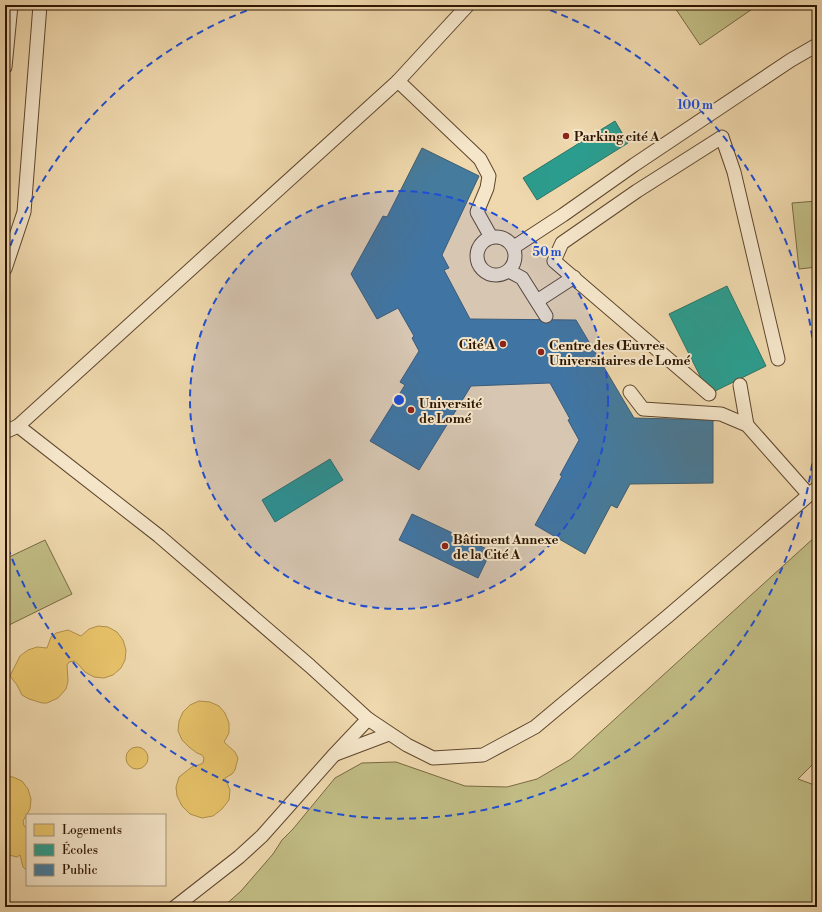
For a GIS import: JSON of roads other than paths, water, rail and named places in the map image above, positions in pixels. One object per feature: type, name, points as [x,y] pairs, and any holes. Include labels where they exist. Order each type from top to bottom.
[{"type":"lane","points":[[5,67],[11,5]]},
{"type":"lane","points":[[5,432],[18,426],[398,81],[468,5]]},
{"type":"lane","points":[[5,269],[24,212],[38,6]]},
{"type":"lane","points":[[514,247],[792,60],[817,45]]},
{"type":"lane","points":[[398,81],[480,160],[489,176],[487,188],[477,212],[491,237]]},
{"type":"lane","points":[[709,394],[554,261],[562,243],[637,191],[722,137],[734,172],[778,360]]},
{"type":"lane","points":[[491,237],[500,237],[508,240],[514,247],[516,256],[514,264],[509,271],[501,276],[492,276],[484,272],[479,266],[477,257],[478,248],[483,241],[491,237]]},
{"type":"lane","points":[[509,271],[522,278],[546,316]]},
{"type":"lane","points":[[537,301],[574,277]]},
{"type":"lane","points":[[740,385],[747,425]]},
{"type":"lane","points":[[18,426],[159,536],[368,718],[407,746],[433,758],[483,755],[535,727],[813,492],[747,425],[721,414],[643,409],[630,392]]},
{"type":"lane","points":[[175,907],[239,857],[262,836],[368,718]]},
{"type":"lane","points":[[333,756],[389,734]]},
{"type":"place","name":"Parking cité A","points":[[566,136]]},
{"type":"place","name":"Cité A","points":[[503,344]]},
{"type":"place","name":"Centre des Œuvres Universitaires de Lomé","points":[[541,352]]},
{"type":"place","name":"Université de Lomé","points":[[411,410]]},
{"type":"place","name":"Bâtiment Annexe de la Cité A","points":[[445,546]]}]
